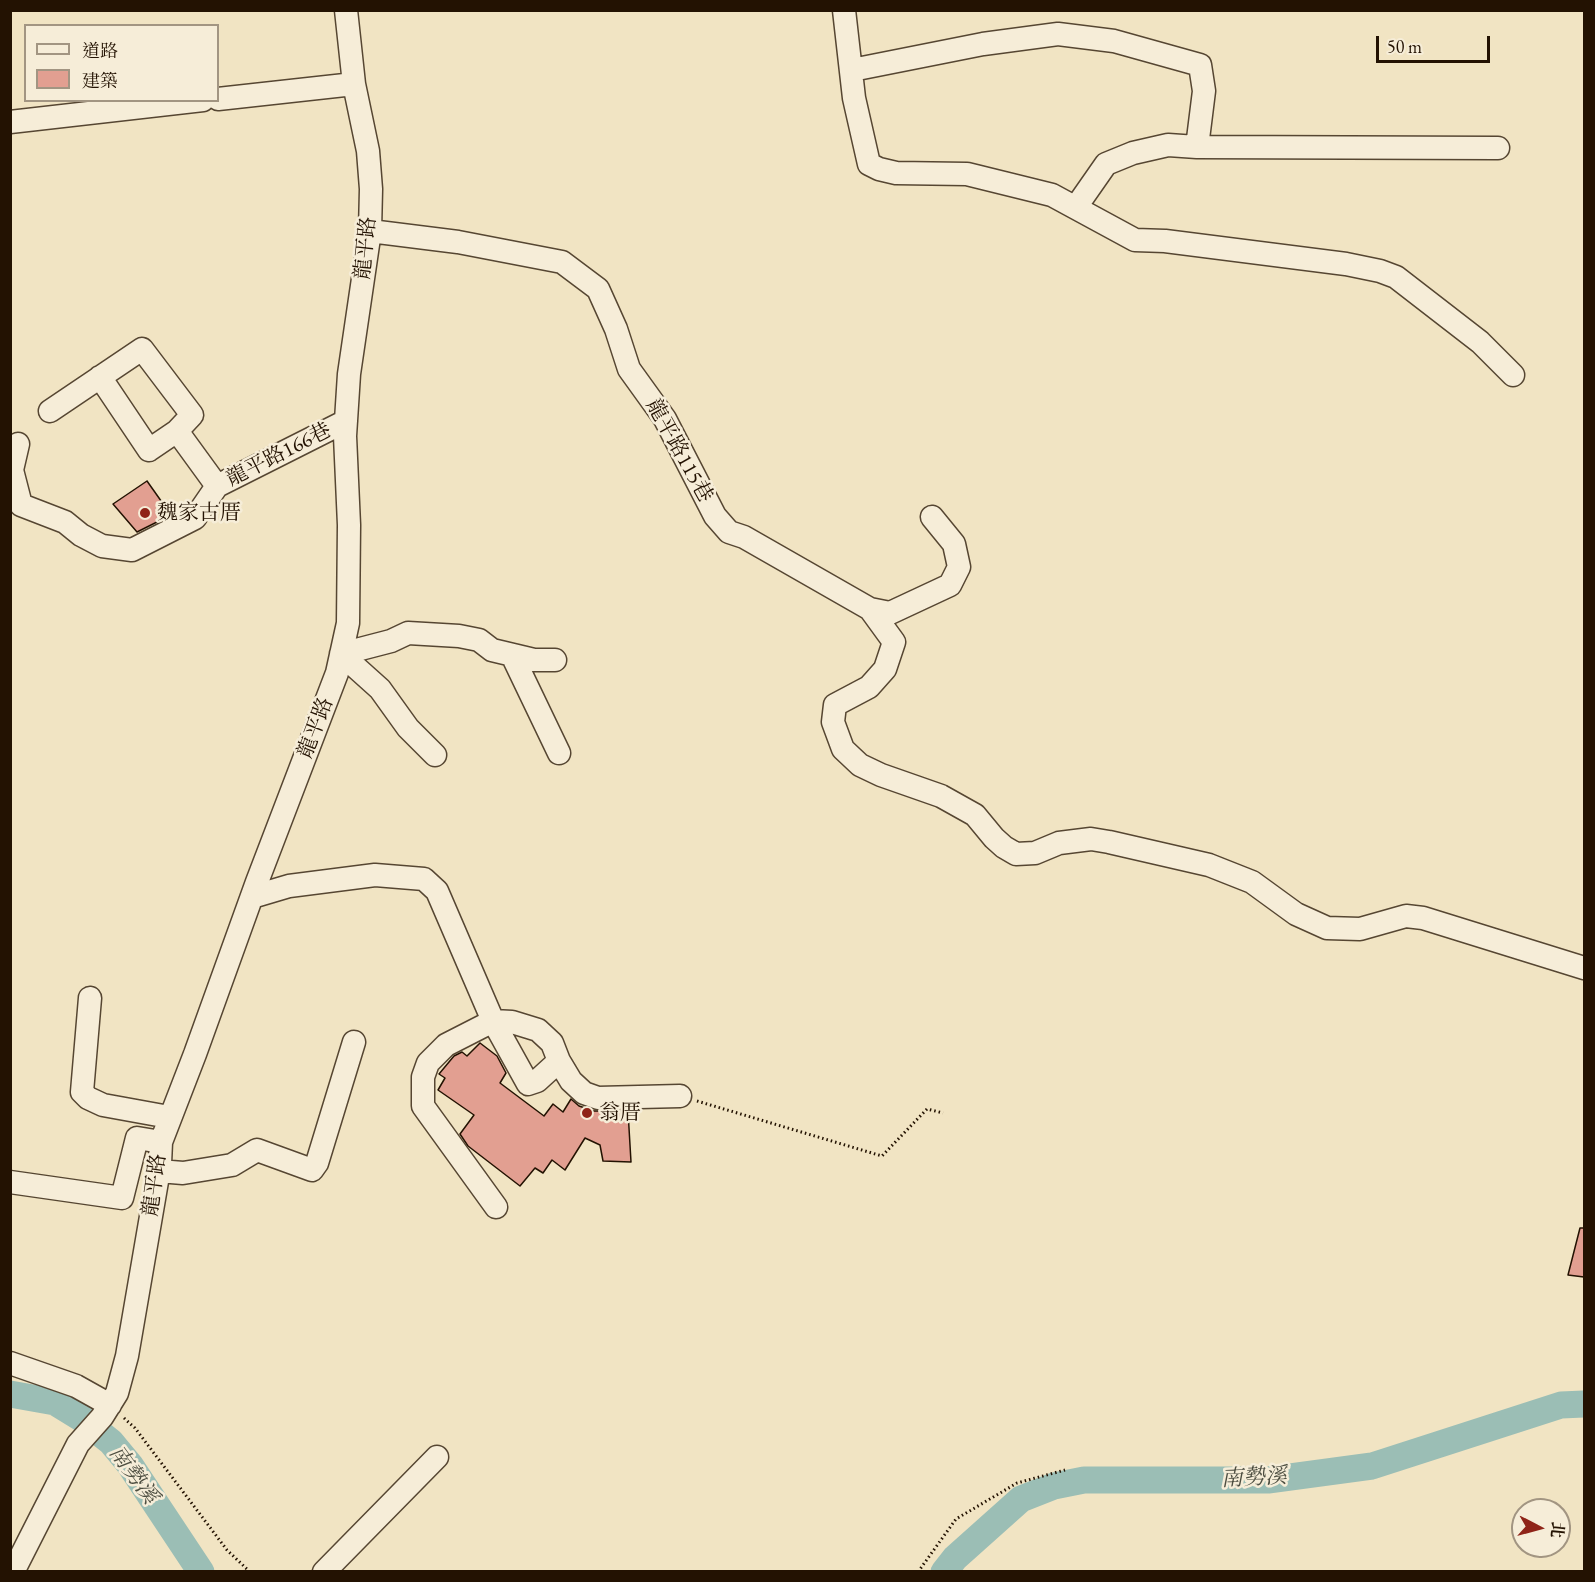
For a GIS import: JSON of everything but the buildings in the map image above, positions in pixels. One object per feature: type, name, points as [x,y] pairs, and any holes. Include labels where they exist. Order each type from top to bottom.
[{"type":"street","name":"龍平路","points":[[13,1572],[78,1444],[106,1411],[117,1393],[127,1356],[159,1171],[161,1142],[337,673],[348,623],[349,525],[346,421],[349,374],[370,231],[371,189],[368,151],[354,84],[346,10]]},
{"type":"street","points":[[844,10],[854,98],[869,164],[897,173],[967,174],[1052,195],[1135,240],[1177,242],[1346,264],[1380,271],[1396,277],[1480,342],[1513,375]]},
{"type":"street","points":[[852,70],[983,44],[1058,34],[1113,41],[1200,65],[1204,90],[1197,147]]},
{"type":"street","points":[[219,99],[354,84]]},
{"type":"street","points":[[10,122],[185,102]]},
{"type":"street","points":[[1076,207],[1106,164],[1133,153],[1168,145],[1498,148]]},
{"type":"street","name":"龍平路115巷","points":[[370,231],[458,242],[562,262],[598,289],[616,329],[628,369],[665,419],[715,516],[729,532],[744,537],[870,609],[890,613],[950,585],[959,567],[954,544],[932,517]]},
{"type":"street","points":[[50,411],[100,377],[142,349],[192,415],[177,431],[148,450],[100,377]]},
{"type":"street","name":"龍平路166巷","points":[[18,444],[12,470],[21,505],[65,522],[81,535],[102,546],[132,550],[195,518],[216,486],[346,421]]},
{"type":"street","points":[[177,431],[216,486]]},
{"type":"street","points":[[870,609],[894,642],[885,669],[868,687],[836,705],[833,722],[843,749],[860,765],[880,775],[941,796],[975,814],[994,838],[1016,854],[1035,853],[1059,843],[1080,840],[1109,842],[1209,865],[1252,882],[1296,914],[1328,928],[1360,929],[1406,916],[1423,918],[1584,968]]},
{"type":"street","points":[[341,654],[391,641],[408,633],[459,636],[479,640],[492,650],[534,660],[555,660]]},
{"type":"street","points":[[341,654],[380,689],[408,728],[435,755]]},
{"type":"street","points":[[512,655],[559,753]]},
{"type":"street","points":[[252,897],[289,886],[375,875],[424,879],[437,891],[493,1021],[528,1084],[537,1081],[559,1061]]},
{"type":"street","points":[[90,998],[82,1092],[88,1098],[103,1105],[169,1117]]},
{"type":"street","points":[[496,1207],[423,1106],[423,1077],[428,1063],[446,1045],[493,1021],[512,1022],[538,1030],[552,1043],[571,1081],[584,1093],[598,1098],[680,1096]]},
{"type":"street","points":[[159,1171],[183,1173],[232,1165],[257,1150],[312,1170],[317,1163],[354,1042]]},
{"type":"street","points":[[10,1182],[122,1198],[137,1138],[161,1142]]},
{"type":"street","points":[[10,1363],[76,1386],[106,1411]]},
{"type":"street","points":[[324,1572],[437,1457]]},
{"type":"path","points":[[680,1096],[882,1156],[927,1109],[943,1113]]},
{"type":"path","points":[[106,1411],[135,1428],[227,1550],[250,1572]]},
{"type":"path","points":[[918,1572],[956,1519],[1017,1483],[1065,1470]]},
{"type":"waterway","name":"南勢溪","points":[[10,1394],[55,1402],[81,1418],[111,1442],[130,1465],[201,1572]]},
{"type":"waterway","name":"南勢溪","points":[[944,1572],[955,1558],[1021,1499],[1054,1486],[1084,1480],[1268,1480],[1372,1466],[1561,1405],[1584,1404]]},
{"type":"place","name":"魏家古厝","points":[[145,513]]},
{"type":"place","name":"翁厝","points":[[587,1113]]}]
